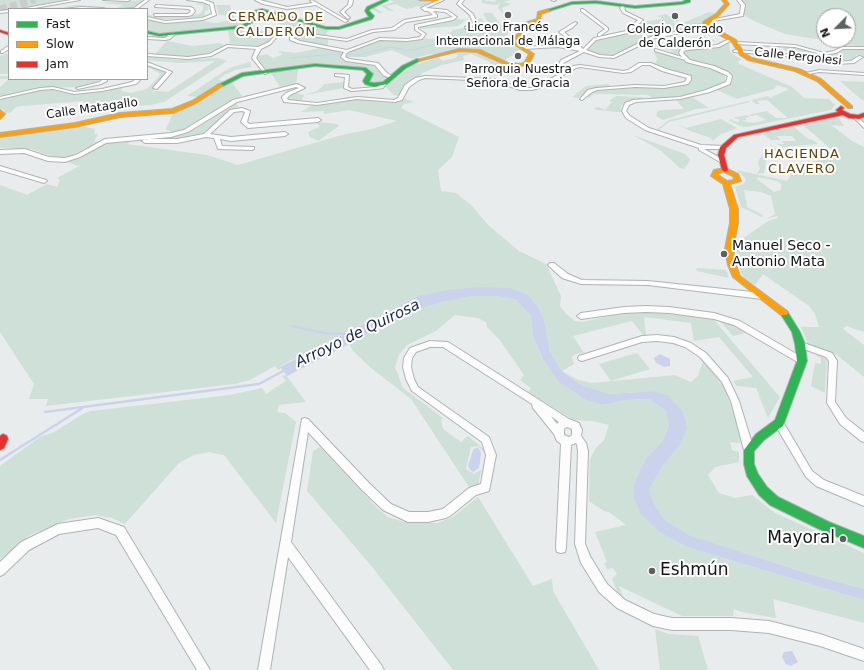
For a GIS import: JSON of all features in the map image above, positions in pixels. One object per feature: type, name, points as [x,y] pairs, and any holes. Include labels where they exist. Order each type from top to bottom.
[{"type":"street","points":[[28,8],[78,0]]},
{"type":"street","points":[[105,0],[116,0]]},
{"type":"street","points":[[112,0],[128,0]]},
{"type":"street","points":[[136,8],[147,0]]},
{"type":"street","points":[[148,18],[165,22],[210,18],[215,14],[213,5],[210,2],[189,0]]},
{"type":"street","points":[[256,0],[288,8],[316,4]]},
{"type":"street","points":[[310,0],[346,21]]},
{"type":"street","points":[[340,28],[348,18],[342,12],[350,5],[350,0]]},
{"type":"street","points":[[148,32],[159,35],[242,27],[251,21],[251,13],[262,10],[326,28],[340,28],[371,18],[372,16],[367,11],[368,8],[386,0]]},
{"type":"street","points":[[421,0],[436,0]]},
{"type":"street","points":[[292,35],[291,39],[303,43],[347,51],[380,39],[407,40],[421,38],[424,34],[416,29],[416,26],[452,20],[455,17],[446,11],[431,11],[423,8],[442,0]]},
{"type":"street","points":[[462,0],[459,4],[472,15],[475,23],[466,28]]},
{"type":"street","points":[[337,75],[347,76],[346,88],[351,90],[381,87],[404,67],[459,50],[478,50],[507,64],[521,65],[527,63],[532,54],[524,48],[514,44],[512,41],[513,38],[521,32],[521,26],[539,20],[539,13],[541,11],[558,8],[569,3],[602,2],[623,7],[682,3],[688,2],[688,0]]},
{"type":"street","points":[[706,23],[728,4],[724,0]]},
{"type":"street","points":[[524,48],[558,47],[583,51],[599,56],[614,57],[654,37],[682,32],[692,26],[742,15],[743,5],[739,0]]},
{"type":"street","points":[[148,14],[161,16],[188,15],[193,11],[192,8],[156,6]]},
{"type":"street","points":[[565,72],[561,64],[563,61],[583,51],[592,41],[599,38],[628,32],[641,20],[624,12],[623,7]]},
{"type":"street","points":[[582,10],[607,29],[598,36],[599,38]]},
{"type":"street","points":[[148,55],[172,59],[188,58],[210,55],[227,46],[259,48],[273,41],[277,34],[285,33],[346,40],[372,31],[392,29],[405,21],[436,16],[429,11],[431,11]]},
{"type":"street","points":[[575,23],[561,32],[583,51]]},
{"type":"street","points":[[706,23],[736,46],[742,57],[757,64],[805,74],[818,80],[844,109]]},
{"type":"street","points":[[148,38],[165,39],[170,38],[174,34]]},
{"type":"street","points":[[684,59],[681,53],[682,50],[718,46],[795,46],[824,54],[835,52],[842,48],[864,48]]},
{"type":"street","name":"Calle Pergolesi","points":[[736,46],[836,63],[852,62],[861,57]]},
{"type":"street","points":[[2,52],[8,48]]},
{"type":"street","points":[[259,48],[254,58],[266,73]]},
{"type":"street","points":[[656,50],[696,64],[720,70],[730,76],[725,85],[689,96],[635,101],[627,104],[624,111],[628,117],[647,129],[693,145],[710,148],[723,146],[730,140],[744,133],[844,109],[862,114],[864,126]]},
{"type":"street","points":[[347,51],[343,57],[348,60],[376,64],[388,80]]},
{"type":"street","points":[[148,63],[170,72],[155,88]]},
{"type":"street","points":[[2,151],[31,152],[48,159],[65,160],[78,156],[105,141],[134,139],[186,131],[235,101],[297,85],[303,88],[288,94],[284,98],[286,101],[317,104],[357,98],[395,101],[400,99],[407,86],[420,78],[483,79],[528,89],[541,86],[565,72],[580,66],[623,72],[629,71],[641,64],[646,63],[689,77],[689,80],[686,83],[664,86],[635,86],[596,89],[590,91],[582,99]]},
{"type":"street","name":"Calle Matagallo","points":[[0,135],[43,128],[75,125],[120,115],[173,111],[194,102],[228,81],[242,75],[266,73],[314,65],[359,68],[368,71],[370,74],[366,81],[367,83],[378,85],[388,80]]},
{"type":"street","points":[[805,74],[819,71],[864,74]]},
{"type":"street","points":[[0,98],[23,92],[53,88],[80,88],[101,83],[104,80]]},
{"type":"street","points":[[53,88],[66,92],[82,93],[134,84],[138,80]]},
{"type":"street","points":[[206,135],[232,111],[237,109],[248,111],[244,122],[248,126],[318,120]]},
{"type":"street","points":[[0,112],[2,114],[0,117]]},
{"type":"street","points":[[134,139],[166,142],[206,135],[231,139],[246,139],[284,134]]},
{"type":"street","points":[[216,136],[220,148],[252,148]]},
{"type":"street","points":[[693,145],[722,161]]},
{"type":"street","points":[[723,146],[722,161],[725,170]]},
{"type":"street","points":[[0,168],[44,181]]},
{"type":"street","points":[[725,170],[733,173],[739,179],[736,182],[726,183],[716,178],[713,174],[716,171],[725,170]]},
{"type":"street","points":[[726,183],[734,209],[734,223],[729,249],[732,265],[737,277],[778,308],[789,320],[801,345],[802,361],[779,423],[760,438],[749,450]]},
{"type":"street","points":[[552,265],[565,276],[581,282],[648,283],[762,296]]},
{"type":"street","points":[[580,316],[624,310],[646,309],[669,310],[714,316],[737,323],[802,361]]},
{"type":"street","points":[[582,358],[642,339],[674,340],[688,345],[703,355],[725,380],[735,401],[749,450],[749,464],[753,476],[764,491],[774,501],[825,526],[864,542]]},
{"type":"street","points":[[264,670],[286,545],[305,422],[366,487],[387,507],[408,517],[428,517],[446,513],[473,491],[485,488],[491,455],[486,440],[415,389],[410,379],[407,367],[408,358],[413,350],[430,344],[445,344],[578,430],[571,439],[561,548]]},
{"type":"street","points":[[801,345],[829,355],[833,361],[831,403],[842,421],[864,438]]},
{"type":"street","points":[[520,392],[537,406],[558,432],[560,437],[581,443],[583,451],[580,544],[585,560],[603,588],[621,604],[653,620],[672,624],[731,624],[769,627],[820,640],[864,655]]},
{"type":"street","points":[[779,423],[809,474],[820,483],[864,502]]},
{"type":"street","points":[[558,432],[561,425],[570,424]]},
{"type":"street","points":[[0,570],[25,546],[58,529],[98,523],[120,531],[204,670]]},
{"type":"street","points":[[286,545],[378,670]]},
{"type":"green space","points":[[0,0],[72,0],[20,8],[8,8],[8,10],[0,11]]},
{"type":"green space","points":[[145,0],[134,7],[127,8],[117,8],[123,5],[100,3]]},
{"type":"green space","points":[[391,0],[375,5],[374,7],[383,13],[379,13],[370,8],[375,4]]},
{"type":"green space","points":[[391,0],[418,0],[429,2],[440,0],[423,7],[418,6],[409,9],[408,6],[408,9],[406,9],[396,4],[386,6],[394,11],[390,11],[381,6],[394,2]]},
{"type":"green space","points":[[482,0],[496,2],[495,0],[511,0],[503,2],[511,4],[502,8],[504,15],[498,8],[500,2],[497,5],[486,4],[481,2]]},
{"type":"green space","points":[[740,0],[864,0],[864,46],[856,46],[856,8],[816,8],[816,39],[785,34],[754,21],[744,15]]},
{"type":"green space","points":[[201,1],[207,4],[209,10],[205,11],[205,15],[201,17],[161,19],[148,17],[148,15],[161,17],[200,14],[203,10],[203,5],[195,4]]},
{"type":"green space","points":[[76,5],[117,8],[75,6],[56,8]]},
{"type":"green space","points":[[216,5],[230,5],[232,13],[237,20],[248,16],[247,21],[241,26],[159,34],[148,31],[148,20],[162,23],[195,20],[217,23],[229,20],[224,15],[219,15]]},
{"type":"green space","points":[[263,12],[330,30],[326,33],[333,37],[280,33],[272,35],[270,41],[260,46],[227,43],[230,42],[228,30],[244,28],[268,32],[281,30],[286,27],[274,21]]},
{"type":"green space","points":[[709,12],[716,13],[703,22],[690,26],[683,31],[647,38],[614,56],[602,56],[592,53],[588,49],[596,41],[630,32],[641,22],[663,19],[657,16],[665,14],[680,21],[672,22],[678,25]]},
{"type":"green space","points":[[483,13],[492,13],[502,27],[510,27],[509,33],[501,40],[521,49],[504,61],[488,52],[470,49],[457,49],[436,55],[430,54],[412,59],[392,50],[365,57],[345,57],[349,51],[374,41],[410,41],[423,38],[442,40],[447,33],[450,33],[453,30],[475,26],[477,23],[476,19],[482,18],[485,24],[477,27],[479,29],[490,27]]},
{"type":"green space","points":[[456,19],[472,20],[466,20],[458,26],[420,29],[421,25]]},
{"type":"green space","points":[[707,31],[714,33],[703,36],[720,43],[699,37],[679,41],[700,36],[696,34]]},
{"type":"green space","points":[[297,35],[328,39],[328,47],[303,42],[293,38]]},
{"type":"green space","points":[[167,41],[192,46],[220,43],[224,45],[206,55],[188,57],[154,55]]},
{"type":"green space","points":[[679,41],[685,46],[708,46],[682,49],[678,52],[678,55],[669,53],[673,51],[661,48]]},
{"type":"green space","points":[[729,42],[730,52],[742,60],[738,61],[739,64],[792,87],[804,98],[829,99],[835,105],[831,110],[747,127],[740,126],[729,120],[732,119],[733,121],[739,122],[739,119],[733,118],[746,115],[750,117],[745,118],[747,120],[742,121],[753,123],[766,120],[757,115],[748,115],[767,111],[776,118],[788,118],[767,100],[757,101],[760,104],[756,104],[751,100],[768,96],[770,98],[789,89],[777,85],[774,89],[737,99],[717,90],[733,80],[731,76],[689,60],[683,53],[687,50],[718,47]]},
{"type":"green space","points":[[783,47],[795,47],[814,53],[818,60],[798,56],[798,51],[784,50]]},
{"type":"green space","points":[[320,48],[344,51],[341,55],[341,59],[373,65],[387,78],[383,82],[372,83],[370,81],[373,73],[367,68],[325,64],[267,71],[257,58],[258,56],[267,54],[273,58],[283,54],[278,52],[280,51],[296,53]]},
{"type":"green space","points":[[845,49],[864,49],[864,56],[856,55],[856,58],[852,60],[831,61],[820,54],[834,54]]},
{"type":"green space","points":[[462,51],[476,51],[504,64],[504,66],[491,68],[490,62],[471,54],[463,56],[464,60],[442,65],[422,73],[420,77],[404,86],[398,96],[394,95],[385,86],[412,66],[439,57],[442,61],[456,58],[458,55],[453,53]]},
{"type":"green space","points":[[656,51],[720,72],[724,75],[726,80],[700,92],[672,98],[652,98],[648,95],[594,94],[589,98],[587,97],[591,93],[604,89],[638,87],[658,88],[685,84],[691,80],[691,77],[687,74],[664,69],[655,64],[657,59],[654,52]]},
{"type":"green space","points":[[8,53],[8,74],[0,74],[0,56]]},
{"type":"green space","points":[[148,57],[179,60],[218,58],[227,61],[164,102],[151,105],[117,107],[82,114],[84,101],[22,106],[16,107],[10,113],[5,113],[4,110],[0,109],[0,100],[35,91],[52,90],[69,94],[122,88],[121,91],[131,93],[147,89],[160,75],[148,68],[148,64],[167,72],[152,89],[155,90],[151,93],[156,91],[168,92],[215,61],[179,63],[148,60]]},
{"type":"green space","points":[[250,62],[251,67],[235,70],[223,76],[218,80],[224,81],[198,97],[187,96],[226,70],[231,70],[227,69]]},
{"type":"green space","points":[[296,68],[298,70],[296,84],[280,87],[271,73]]},
{"type":"green space","points":[[0,76],[8,76],[8,79],[0,79]]},
{"type":"green space","points":[[8,80],[99,80],[79,87],[44,88],[0,97],[0,87]]},
{"type":"green space","points":[[231,81],[242,96],[221,106],[185,130],[173,133],[166,129],[174,112],[194,105]]},
{"type":"green space","points":[[840,81],[864,82],[864,100],[862,100]]},
{"type":"green space","points":[[344,82],[344,88],[304,95],[317,91],[325,84]]},
{"type":"green space","points":[[608,84],[611,87],[589,90],[578,98],[572,97],[586,86]]},
{"type":"green space","points":[[296,93],[304,95],[301,102],[287,98]]},
{"type":"green space","points":[[616,96],[645,98],[626,102],[621,106],[621,112],[597,110],[594,108],[599,107],[605,110],[612,102],[609,101]]},
{"type":"green space","points":[[692,97],[709,108],[696,109],[663,120],[656,116],[657,112],[661,110],[684,109],[676,100]]},
{"type":"green space","points":[[402,98],[414,102],[404,104],[401,108],[459,137],[452,157],[438,170],[441,191],[456,193],[472,206],[488,225],[519,251],[546,264],[561,296],[560,306],[566,314],[575,321],[583,322],[614,315],[651,312],[714,320],[780,397],[768,418],[756,388],[737,386],[733,381],[753,377],[719,337],[694,341],[691,323],[644,317],[646,335],[644,336],[632,321],[573,336],[584,353],[575,354],[572,357],[574,364],[562,371],[550,352],[544,319],[538,307],[528,295],[418,296],[280,366],[281,368],[278,370],[275,366],[250,380],[235,384],[46,406],[48,399],[29,399],[34,384],[0,332],[0,185],[27,195],[47,184],[57,187],[60,180],[57,178],[83,164],[78,166],[68,161],[82,157],[100,144],[108,142],[131,141],[127,144],[207,155],[238,165],[397,121],[349,110],[324,114],[324,111],[301,112],[312,105],[356,99],[389,103]]},
{"type":"green space","points":[[748,101],[750,102],[669,122],[658,131],[656,130],[669,120]]},
{"type":"green space","points":[[235,102],[239,107],[229,111],[204,133],[169,140],[171,136],[197,128]]},
{"type":"green space","points":[[838,117],[844,126],[831,125],[852,141],[864,147],[864,332],[846,326],[843,329],[864,345],[864,377],[837,355],[808,344],[801,327],[819,327],[815,314],[809,306],[763,274],[755,285],[744,278],[740,271],[737,251],[738,242],[768,221],[778,218],[777,216],[766,219],[775,214],[771,196],[761,192],[744,190],[747,207],[763,215],[762,217],[741,207],[735,187],[744,184],[746,179],[737,170],[787,181],[797,165],[839,156],[803,125]],"holes":[[[757,177],[777,181],[781,184],[781,190],[774,192],[757,179]]]},
{"type":"green space","points":[[721,119],[737,128],[722,134],[719,133],[721,134],[713,141],[711,138],[688,130],[675,123],[686,128]]},
{"type":"green space","points":[[316,123],[337,124],[339,126],[318,141],[310,137],[308,132],[320,126]]},
{"type":"green space","points":[[81,126],[95,129],[94,134],[98,134],[94,141],[97,142],[71,156],[57,158],[31,149],[0,148],[0,137],[36,131],[70,129]]},
{"type":"green space","points":[[794,127],[808,139],[813,140],[818,144],[783,147],[777,144],[784,144],[782,141],[796,141],[792,136],[777,136],[780,140],[771,140],[763,134]]},
{"type":"green space","points":[[633,135],[685,154],[690,161],[684,169],[680,168],[660,150]]},
{"type":"green space","points":[[772,146],[778,150],[771,154],[766,161],[764,173],[757,174],[760,169],[758,162],[760,158]]},
{"type":"green space","points":[[696,268],[726,270],[729,278],[697,271]]},
{"type":"green space","points":[[473,296],[497,296],[516,300],[531,316],[533,337],[544,361],[560,382],[586,400],[605,405],[626,400],[649,399],[666,411],[669,427],[662,442],[646,458],[634,483],[634,498],[690,548],[864,600],[864,623],[773,599],[776,618],[742,612],[734,609],[733,616],[682,616],[619,586],[624,599],[618,594],[612,579],[617,574],[613,568],[607,569],[604,563],[607,562],[595,532],[626,525],[609,512],[604,511],[589,501],[590,459],[596,448],[604,440],[609,425],[592,421],[574,420],[528,392],[531,388],[520,380],[524,375],[499,339],[487,327],[486,322],[478,318],[455,315],[436,331],[407,345],[399,355],[395,367],[403,388],[443,418],[441,420],[443,429],[461,442],[468,436],[484,449],[484,452],[478,446],[471,447],[466,469],[474,474],[481,470],[478,487],[469,487],[411,399],[371,368],[353,351],[349,344],[413,311],[443,302]]},
{"type":"green space","points":[[720,321],[734,325],[746,333],[733,336]]},
{"type":"green space","points":[[637,353],[650,369],[611,381],[599,364]]},
{"type":"green space","points":[[816,354],[827,359],[825,393],[811,386],[815,363],[821,364],[821,358]]},
{"type":"green space","points":[[703,361],[725,388],[738,427],[740,443],[730,442],[732,450],[739,452],[739,462],[715,467],[708,475],[719,493],[735,498],[752,495],[775,513],[864,553],[864,589],[806,573],[689,535],[665,520],[655,506],[649,490],[662,467],[679,446],[667,395],[655,391],[610,394],[583,386],[565,372],[578,380],[592,383],[675,375],[691,382],[698,376]]},
{"type":"green space","points":[[286,375],[306,402],[279,405],[277,412],[285,413],[296,422],[276,523],[224,455],[209,452],[194,455],[179,463],[125,524],[112,518],[95,515],[69,519],[30,535],[0,559],[0,466],[40,437],[54,432],[83,414],[91,411],[230,395],[262,388],[266,394],[286,381],[282,376]]},
{"type":"green space","points":[[320,447],[376,507],[388,517],[404,522],[438,523],[453,517],[478,497],[533,586],[552,579],[553,591],[599,670],[453,670],[369,563],[307,491],[313,451]]},
{"type":"green space","points":[[655,629],[668,634],[698,636],[708,670],[660,670]]},
{"type":"water","points":[[478,287],[510,288],[528,295],[538,307],[544,319],[550,352],[562,371],[583,386],[610,394],[655,391],[667,395],[683,412],[687,428],[679,446],[662,467],[649,490],[655,506],[665,520],[689,535],[806,573],[864,589],[864,600],[690,548],[660,532],[641,514],[634,498],[634,483],[646,458],[662,442],[669,427],[666,411],[649,399],[626,400],[604,405],[586,400],[559,382],[544,361],[533,337],[531,316],[516,300],[497,296],[473,296],[443,302],[413,311],[287,376],[280,367],[418,296],[448,290]]},
{"type":"water","points":[[660,354],[670,359],[670,366],[664,367],[656,363],[654,358]]},
{"type":"water","points":[[477,447],[480,450],[481,455],[479,468],[473,472],[468,466],[473,450]]},
{"type":"water","points":[[792,651],[798,662],[791,666],[786,664],[782,657],[784,652]]},
{"type":"waterway","points":[[404,50],[412,50],[472,35]]},
{"type":"waterway","points":[[290,58],[337,54],[359,55],[390,47],[401,49]]},
{"type":"waterway","points":[[293,326],[324,333],[346,334]]},
{"type":"waterway","name":"Arroyo de Quirosa","points":[[45,412],[259,384],[285,370]]},
{"type":"waterway","points":[[0,460],[84,407]]},
{"type":"tunnel","points":[[0,9],[35,0]]},
{"type":"traffic: fast","points":[[148,32],[159,35],[242,27],[251,21],[251,13],[262,10],[326,28],[339,28],[371,18],[372,16],[367,11],[368,8],[386,0]]},
{"type":"traffic: fast","points":[[549,10],[572,3],[596,2],[635,7],[682,3],[688,2],[688,0]]},
{"type":"traffic: fast","points":[[221,85],[242,75],[315,65],[364,69],[370,74],[366,81],[367,83],[374,85],[385,83],[404,67],[419,60]]},
{"type":"traffic: fast","points":[[784,313],[796,332],[800,344],[802,361],[779,423],[760,437],[749,450],[749,464],[753,476],[763,491],[774,501],[825,526],[864,542]]},
{"type":"traffic: slow","points":[[421,0],[437,0]]},
{"type":"traffic: slow","points":[[724,0],[727,4],[717,15],[705,23],[706,25],[734,41],[742,54],[750,59],[797,70],[819,80],[850,107]]},
{"type":"traffic: slow","points":[[419,60],[459,50],[478,51],[507,64],[521,65],[527,63],[532,54],[511,41],[521,33],[521,26],[539,20],[539,13],[549,10]]},
{"type":"traffic: slow","points":[[0,135],[75,125],[120,115],[173,111],[194,102],[221,85]]},
{"type":"traffic: slow","points":[[0,112],[2,114],[0,117]]},
{"type":"traffic: slow","points":[[725,170],[736,175],[738,181],[726,183],[714,176],[716,171],[725,170]]},
{"type":"traffic: slow","points":[[726,183],[734,209],[734,223],[729,249],[732,265],[737,277],[784,313]]},
{"type":"traffic: jam","points":[[0,31],[8,34]]},
{"type":"traffic: jam","points":[[841,108],[839,110],[849,116],[859,117],[864,115]]},
{"type":"traffic: jam","points":[[725,170],[721,155],[723,147],[736,136],[842,113]]},
{"type":"traffic: jam","points":[[0,445],[3,439]]},
{"type":"place","name":"Liceo Francés Internacional de Málaga","points":[[508,15]]},
{"type":"place","name":"Colegio Cerrado de Calderón","points":[[675,16]]},
{"type":"place","name":"Parroquia Nuestra Señora de Gracia","points":[[518,56]]},
{"type":"place","name":"Manuel Seco - Antonio Mata","points":[[724,254]]},
{"type":"place","name":"Mayoral","points":[[843,539]]},
{"type":"place","name":"Eshmún","points":[[652,571]]},
{"type":"district","name":"CERRADO DE CALDERÓN","points":[[276,26]]},
{"type":"district","name":"HACIENDA CLAVERO","points":[[802,162]]}]
